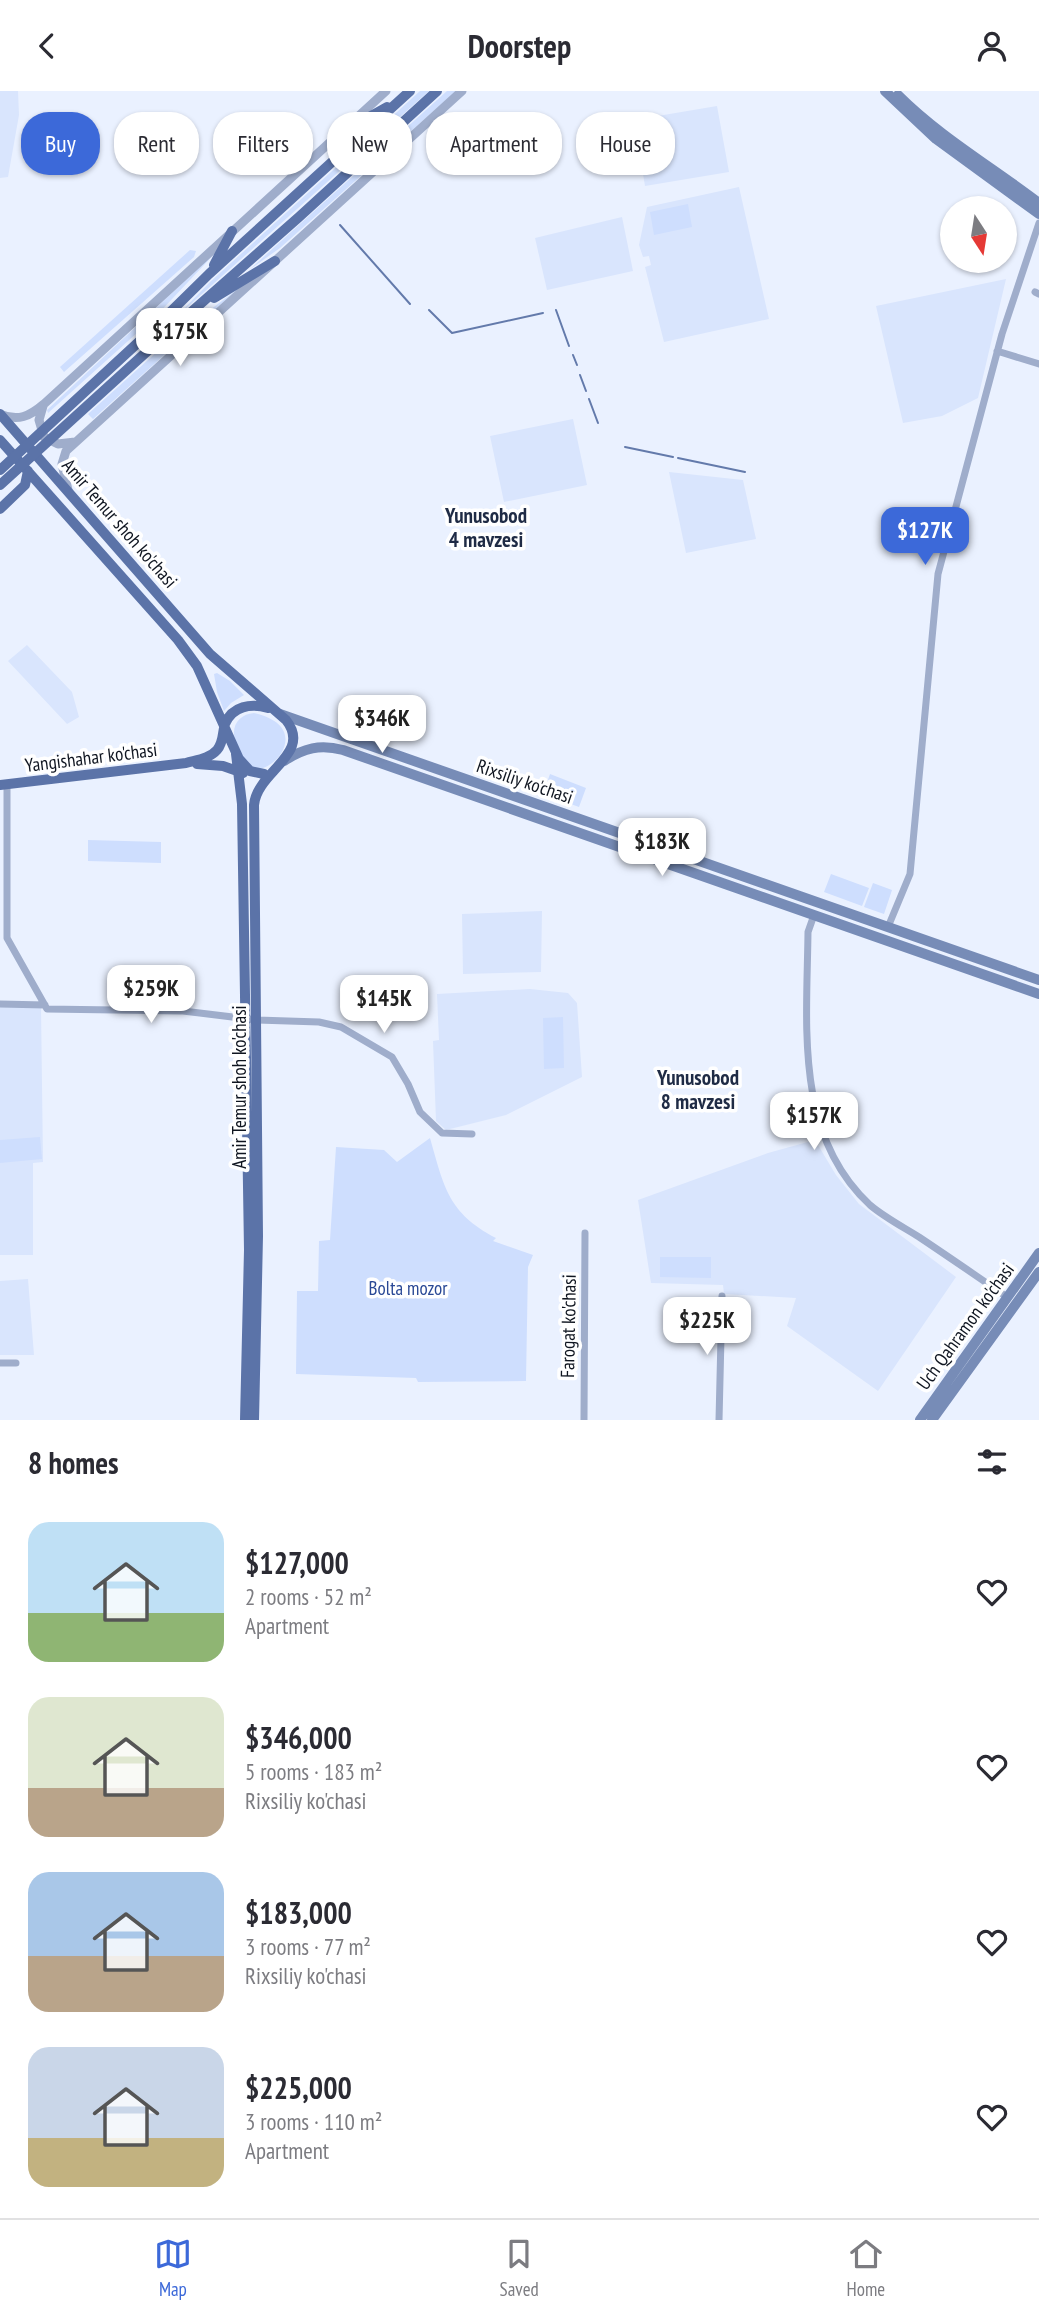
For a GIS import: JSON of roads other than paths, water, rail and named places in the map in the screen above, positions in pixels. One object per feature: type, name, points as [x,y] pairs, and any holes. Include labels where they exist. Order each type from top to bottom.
[{"type":"main road","points":[[0,485],[437,91]]},
{"type":"main road","points":[[885,91],[936,139],[1039,214]]},
{"type":"main road","points":[[894,91],[930,124],[1039,203]]},
{"type":"main road","points":[[376,112],[407,94]]},
{"type":"main road","points":[[0,470],[209,274],[407,94]]},
{"type":"main road","points":[[209,274],[232,231]]},
{"type":"main road","points":[[191,312],[275,261]]},
{"type":"main road","name":"Amir Temur shoh ko'chasi","points":[[0,414],[210,653],[288,723],[293,736],[290,751],[259,787],[254,802],[245,1420]]},
{"type":"main road","name":"Amir Temur shoh ko'chasi","points":[[0,440],[188,653],[197,666],[236,754],[247,768],[264,774]]},
{"type":"main road","points":[[0,509],[25,485],[28,471]]},
{"type":"main road","points":[[100,552],[110,552],[113,542]]},
{"type":"main road","points":[[224,728],[231,715],[243,707],[257,705],[276,712]]},
{"type":"main road","name":"Rixsiliy ko'chasi","points":[[276,712],[1039,980]]},
{"type":"main road","name":"Yangishahar ko'chasi","points":[[4,785],[186,763],[216,751],[222,743],[224,728]]},
{"type":"main road","name":"Rixsiliy ko'chasi","points":[[281,764],[303,751],[326,746],[343,750],[1039,994]]},
{"type":"main road","name":"Amir Temur shoh ko'chasi","points":[[236,754],[242,804],[258,1236],[254,1420]]},
{"type":"main road","points":[[397,768],[396,761],[401,756]]},
{"type":"main road","name":"Yangishahar ko'chasi","points":[[186,763],[223,765],[239,771]]},
{"type":"main road","points":[[239,771],[253,775],[264,774],[281,764]]},
{"type":"main road","points":[[770,900],[775,887]]},
{"type":"main road","name":"Uch Qahramon ko'chasi","points":[[920,1420],[1039,1253]]},
{"type":"main road","name":"Uch Qahramon ko'chasi","points":[[932,1420],[1039,1272]]},
{"type":"street","points":[[363,112],[386,91]]},
{"type":"street","points":[[68,491],[62,464],[66,451],[462,91]]},
{"type":"street","points":[[0,414],[12,418],[25,417],[44,404],[327,144]]},
{"type":"street","points":[[888,927],[910,874],[938,574],[997,351],[1039,223]]},
{"type":"street","points":[[997,351],[1039,364]]},
{"type":"street","points":[[44,404],[39,420],[44,437],[63,444],[79,439]]},
{"type":"street","points":[[4,785],[7,938],[47,1009],[183,1011],[251,1019],[319,1022],[341,1027],[392,1057],[420,1112],[442,1133],[472,1133]]},
{"type":"street","points":[[814,915],[807,932],[809,1078],[816,1113],[828,1147],[848,1179],[871,1205],[1007,1297]]},
{"type":"street","points":[[0,1004],[45,1005]]},
{"type":"street","name":"Farogat ko'chasi","points":[[584,1420],[585,1233]]},
{"type":"street","points":[[719,1420],[722,1296]]},
{"type":"street","points":[[0,1363],[16,1363]]},
{"type":"waterway","points":[[340,225],[410,304]]},
{"type":"waterway","points":[[429,310],[452,333],[543,313]]},
{"type":"waterway","points":[[556,310],[569,346]]},
{"type":"waterway","points":[[573,355],[577,365]]},
{"type":"waterway","points":[[580,375],[586,391]]},
{"type":"waterway","points":[[589,399],[598,423]]},
{"type":"waterway","points":[[625,447],[673,457]]},
{"type":"waterway","points":[[678,458],[745,472]]},
{"type":"district","name":"Yunusobod 4 mavzesi","points":[[486,527]]},
{"type":"district","name":"Yunusobod 8 mavzesi","points":[[698,1089]]},
{"type":"park label","name":"Bolta mozor","points":[[408,1288]]}]
